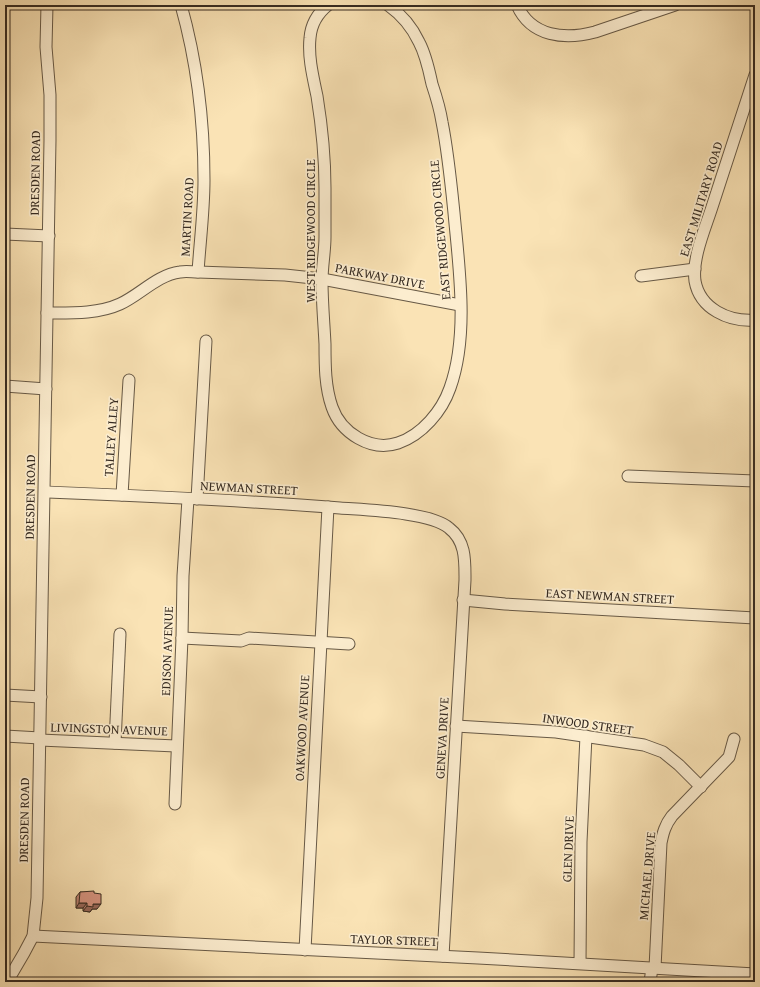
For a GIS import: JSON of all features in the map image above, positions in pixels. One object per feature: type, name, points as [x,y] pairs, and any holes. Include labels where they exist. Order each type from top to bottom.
[{"type":"street","name":"DRESDEN ROAD","points":[[7,982],[32,936],[37,898],[49,236],[50,106],[46,47],[47,5]]},
{"type":"street","name":"MARTIN ROAD","points":[[47,313],[106,309],[132,298],[164,278],[179,272],[198,272],[204,180],[202,123],[196,72],[187,25],[181,5]]},
{"type":"street","name":"WEST RIDGEWOOD CIRCLE","points":[[328,5],[323,8],[313,24],[310,37],[310,57],[324,149],[325,238],[322,279],[326,379],[333,409],[343,426],[358,438],[373,444]]},
{"type":"street","name":"EAST RIDGEWOOD CIRCLE","points":[[373,444],[396,444],[408,439],[421,430],[433,418],[446,399],[454,376],[460,345],[459,264],[452,183],[442,122],[420,44],[406,21],[388,5]]},
{"type":"street","points":[[517,5],[526,18],[544,32],[562,36],[582,36],[654,8],[675,5]]},
{"type":"street","name":"EAST MILITARY ROAD","points":[[755,74],[697,254],[695,269],[695,281],[699,293],[710,307],[729,318],[755,320]]},
{"type":"street","points":[[5,234],[49,236]]},
{"type":"street","points":[[641,276],[695,269]]},
{"type":"street","name":"PARKWAY DRIVE","points":[[198,272],[285,275],[322,279],[460,306]]},
{"type":"street","name":"EDISON AVENUE","points":[[175,804],[183,576],[192,499],[206,341]]},
{"type":"street","name":"TALLEY ALLEY","points":[[122,495],[128,380]]},
{"type":"street","points":[[5,386],[46,389]]},
{"type":"street","points":[[628,476],[755,481]]},
{"type":"street","name":"NEWMAN STREET","points":[[45,492],[328,507],[420,517],[438,522],[448,527]]},
{"type":"street","name":"OAKWOOD AVENUE","points":[[305,950],[328,507]]},
{"type":"street","name":"GENEVA DRIVE","points":[[443,956],[465,568],[463,549],[458,537],[448,527]]},
{"type":"street","name":"EAST NEWMAN STREET","points":[[463,600],[505,604],[755,618]]},
{"type":"street","points":[[115,743],[120,634]]},
{"type":"street","points":[[182,638],[241,641],[250,638],[348,644]]},
{"type":"street","points":[[5,695],[41,697]]},
{"type":"street","name":"INWOOD STREET","points":[[456,726],[528,730],[586,736],[644,745],[663,752],[679,765],[701,787]]},
{"type":"street","name":"LIVINGSTON AVENUE","points":[[5,736],[176,746]]},
{"type":"street","name":"GLEN DRIVE","points":[[580,963],[581,842],[586,736]]},
{"type":"street","name":"MICHAEL DRIVE","points":[[650,982],[653,968],[663,832],[672,816],[729,757],[734,740]]},
{"type":"street","name":"TAYLOR STREET","points":[[32,936],[580,963],[755,974]]},
{"type":"building","points":[[94,891],[94,893],[101,894],[101,904],[93,904],[93,907],[87,906],[87,903],[79,903],[80,892]]}]
